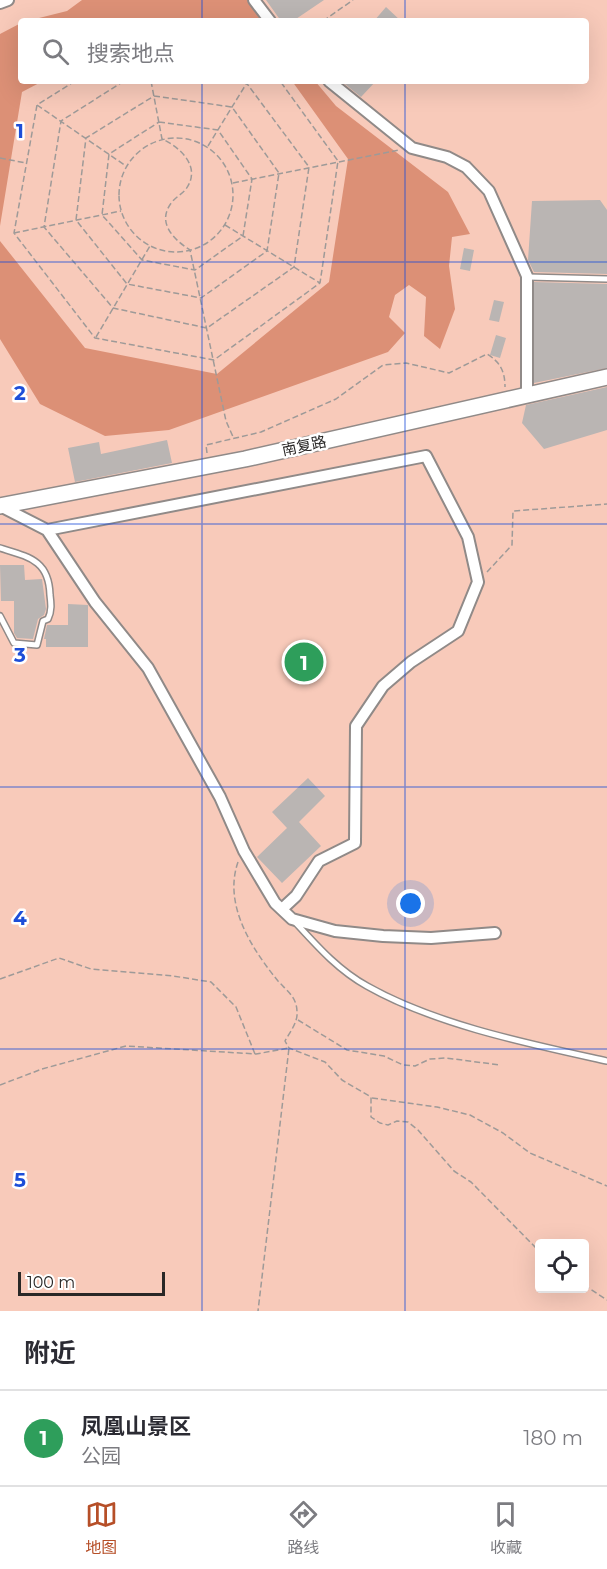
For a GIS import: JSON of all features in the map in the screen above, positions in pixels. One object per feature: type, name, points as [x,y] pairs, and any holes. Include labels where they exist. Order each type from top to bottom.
[{"type":"street","points":[[0,3],[8,0]]},
{"type":"street","points":[[254,0],[268,18]]},
{"type":"street","points":[[333,84],[412,148],[447,157],[466,167],[489,191],[527,276],[527,396]]},
{"type":"street","name":"南复路","points":[[0,506],[209,466],[607,377]]},
{"type":"street","points":[[47,530],[426,456],[468,537],[478,582],[458,631],[411,662],[383,686],[356,726],[355,843],[319,861],[296,896],[282,909]]},
{"type":"street","points":[[0,506],[47,530],[95,602],[148,668],[220,797],[244,851],[275,903],[292,919],[334,931],[383,936],[431,938],[495,933]]},
{"type":"lane","points":[[527,276],[607,279]]},
{"type":"lane","points":[[0,548],[40,564],[50,582],[51,613],[43,621],[37,645],[14,643],[0,616]]},
{"type":"lane","points":[[292,919],[325,956],[367,986],[424,1011],[506,1038],[607,1061]]},
{"type":"path","points":[[327,18],[353,0]]},
{"type":"path","points":[[70,84],[37,105],[25,163],[15,233],[95,338],[214,360],[321,283],[338,161],[282,84]]},
{"type":"path","points":[[119,84],[61,121],[44,227],[113,308],[207,328],[294,267],[309,167],[249,84]]},
{"type":"path","points":[[152,84],[162,139]]},
{"type":"path","points":[[207,147],[245,84]]},
{"type":"path","points":[[154,96],[232,107],[279,173],[267,251],[201,298],[127,284],[75,220],[86,138],[154,96]]},
{"type":"path","points":[[37,105],[127,166]]},
{"type":"path","points":[[159,122],[218,130],[252,179],[243,236],[195,270],[141,260],[102,215],[109,154],[159,122]]},
{"type":"path","points":[[185,138],[207,147],[222,160],[232,183],[232,203],[224,225],[208,241],[190,250],[167,251],[150,245],[131,230],[122,211],[121,183],[127,166],[146,147],[162,139],[185,138]]},
{"type":"path","points":[[162,139],[179,148],[188,159],[190,183],[170,204],[166,218],[170,235],[190,250],[226,421],[234,439]]},
{"type":"path","points":[[232,183],[412,148]]},
{"type":"path","points":[[0,158],[25,163]]},
{"type":"path","points":[[15,233],[122,211]]},
{"type":"path","points":[[224,225],[321,283]]},
{"type":"path","points":[[95,338],[150,245]]},
{"type":"path","points":[[209,466],[206,445],[261,432],[336,399],[383,365],[406,363],[449,373],[487,354],[496,359],[505,374],[505,401]]},
{"type":"path","points":[[478,582],[512,545],[513,511],[607,504]]},
{"type":"path","points":[[244,851],[233,878],[234,892],[244,932],[279,982],[292,993],[298,1009],[297,1019],[285,1041],[289,1048],[258,1311]]},
{"type":"path","points":[[0,979],[59,958],[91,969],[173,976],[211,982],[236,1006],[256,1054]]},
{"type":"path","points":[[297,1019],[347,1050],[384,1056],[403,1065],[415,1066],[430,1059],[446,1058],[500,1065]]},
{"type":"path","points":[[0,1085],[42,1069],[126,1046],[256,1054],[289,1048],[325,1062],[342,1080],[371,1097],[437,1107],[470,1115],[503,1133],[530,1153],[607,1186]]},
{"type":"path","points":[[371,1097],[371,1117],[380,1124],[408,1122],[418,1130],[454,1171],[471,1182],[535,1247]]},
{"type":"path","points":[[589,1288],[607,1300]]},
{"type":"shaded area","points":[[0,0],[607,0],[607,1311],[0,1311]]},
{"type":"shaded area","points":[[82,0],[248,0],[261,18],[39,18],[67,11]]},
{"type":"shaded area","points":[[18,25],[18,84],[37,84],[22,92],[0,226],[0,34]]},
{"type":"shaded area","points":[[294,84],[318,84],[336,106],[448,192],[470,234],[452,237],[449,266],[455,309],[440,349],[424,336],[426,297],[409,285],[395,295],[389,317],[405,333],[388,352],[169,430],[105,436],[40,404],[0,339],[0,241],[85,348],[217,374],[329,282],[348,159]]},
{"type":"building","points":[[266,0],[324,0],[297,18],[279,18]]},
{"type":"building","points":[[386,7],[398,18],[377,18]]},
{"type":"building","points":[[345,84],[373,84],[361,97]]},
{"type":"building","points":[[600,200],[607,210],[607,274],[534,272],[528,260],[532,201]]},
{"type":"building","points":[[464,248],[474,250],[470,271],[460,269]]},
{"type":"building","points":[[534,282],[607,284],[607,368],[534,383]]},
{"type":"building","points":[[494,300],[504,302],[499,322],[489,320]]},
{"type":"building","points":[[496,335],[506,338],[500,358],[490,355]]},
{"type":"building","points":[[607,387],[607,430],[544,449],[522,423],[526,405]]},
{"type":"building","points":[[167,440],[172,463],[75,482],[68,448],[99,442],[101,454]]},
{"type":"building","points":[[0,565],[24,565],[25,580],[42,579],[46,609],[44,615],[38,619],[33,639],[17,638],[14,633],[14,601],[1,601]]},
{"type":"building","points":[[68,604],[88,605],[88,647],[46,647],[46,639],[44,639],[47,625],[68,625]]},
{"type":"building","points":[[308,778],[325,796],[299,822],[321,846],[282,883],[257,857],[287,828],[272,812]]},
{"type":"place","name":"凤凰山景区","points":[[304,662]]}]
